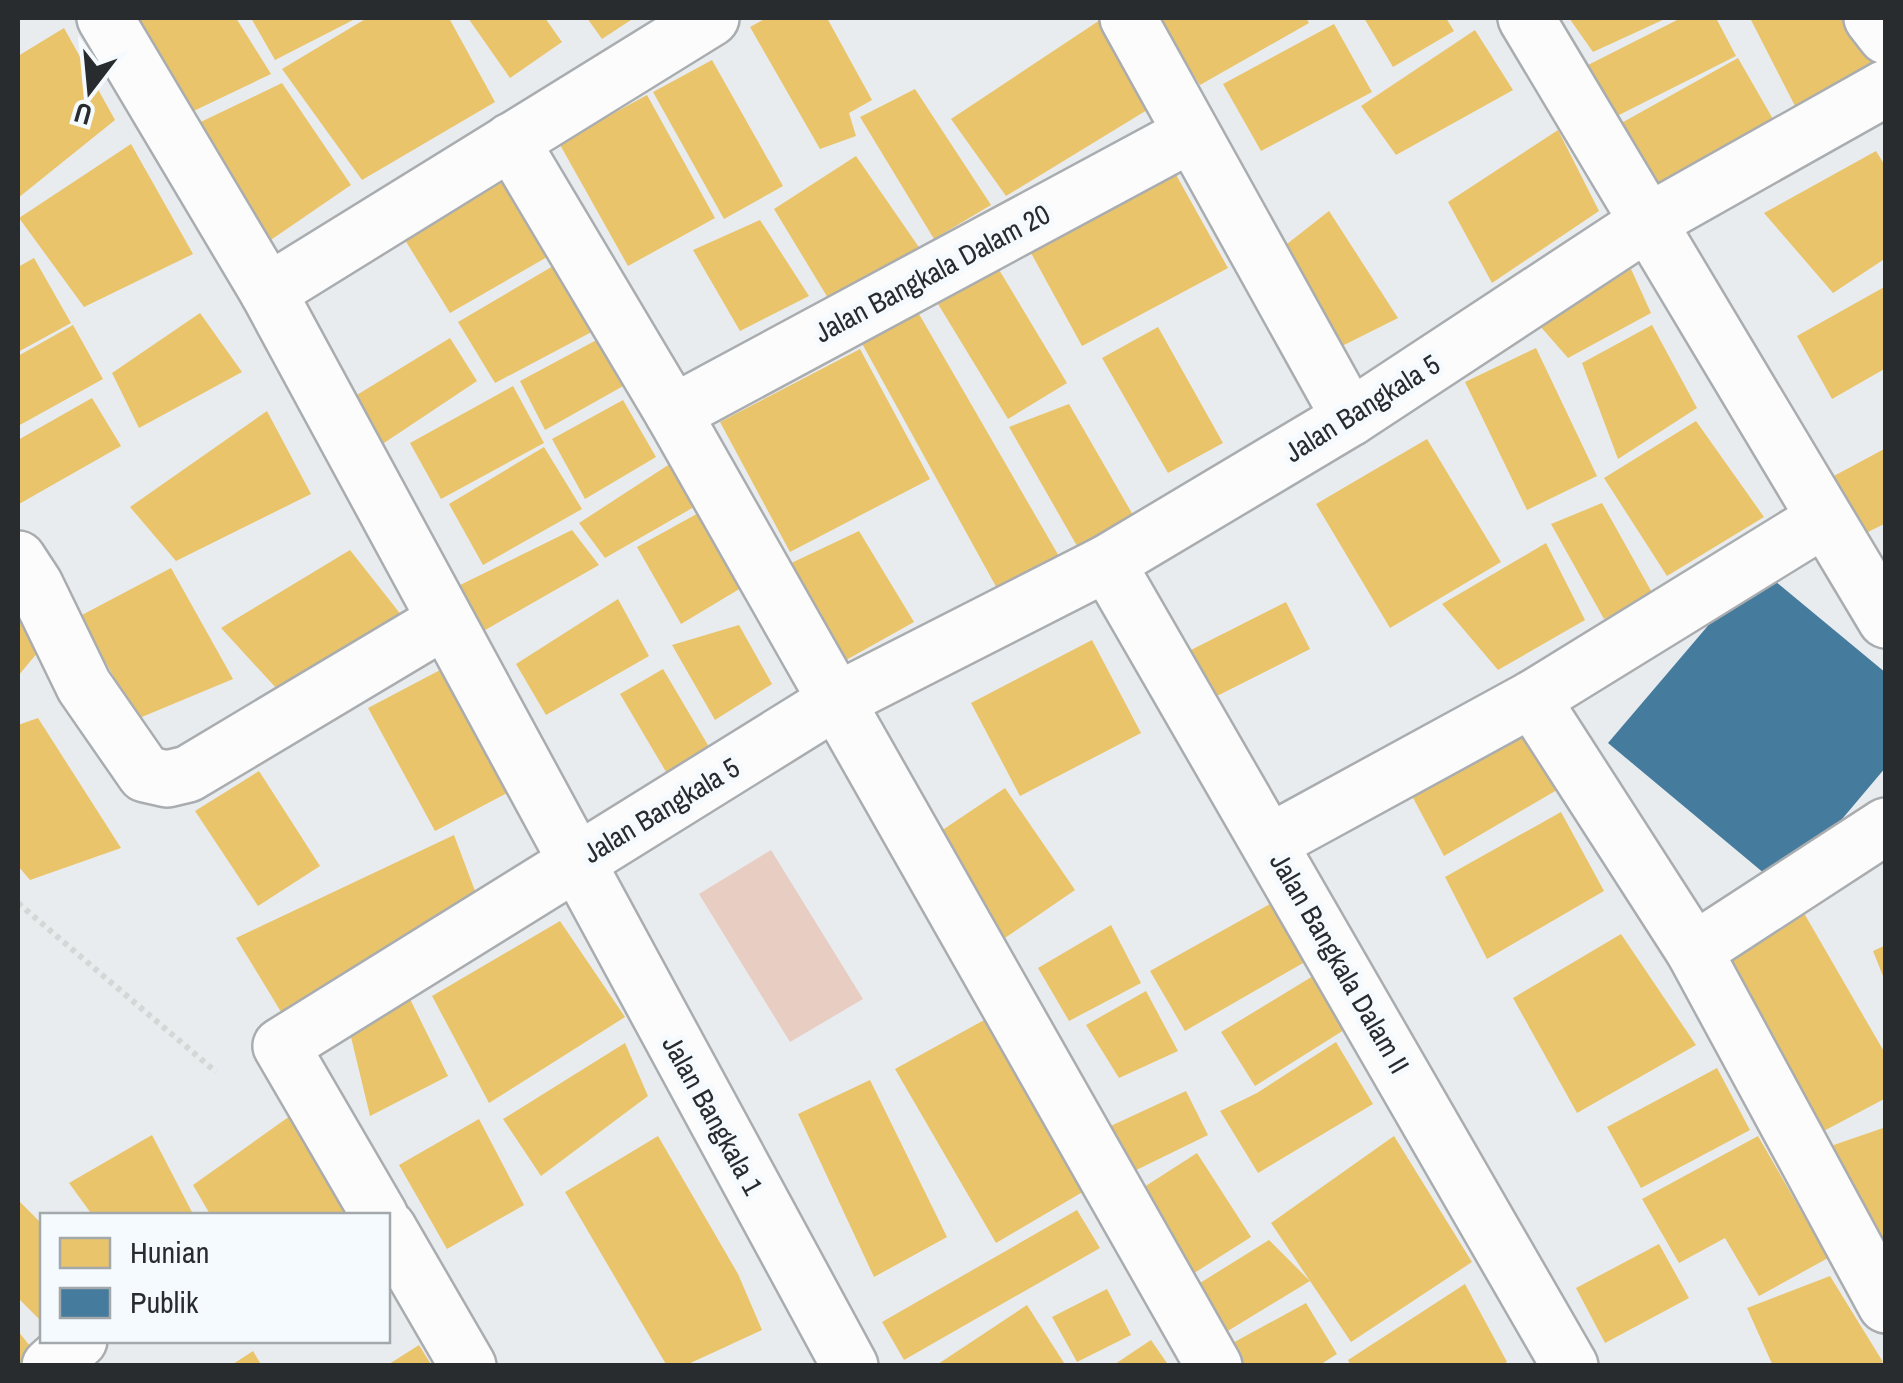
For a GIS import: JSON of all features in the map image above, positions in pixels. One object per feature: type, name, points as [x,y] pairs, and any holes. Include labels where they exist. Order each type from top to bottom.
[{"type":"street","points":[[268,292],[711,18]]},
{"type":"street","points":[[1128,18],[1350,418]]},
{"type":"street","points":[[1526,18],[1886,620]]},
{"type":"street","points":[[1872,18],[1886,36]]},
{"type":"street","name":"Jalan Bangkala 5","points":[[108,19],[268,292],[576,865],[836,701],[1107,563],[1350,418],[1648,222],[1886,88]]},
{"type":"street","name":"Jalan Bangkala Dalam 20","points":[[673,412],[1191,134]]},
{"type":"street","points":[[512,142],[673,412],[1214,1366]]},
{"type":"street","points":[[1270,842],[1532,699],[1824,519]]},
{"type":"street","points":[[18,559],[84,686],[145,774],[156,778],[188,774],[444,622]]},
{"type":"street","name":"Jalan Bangkala Dalam II","points":[[1107,563],[1270,842],[1563,1363]]},
{"type":"street","points":[[1532,699],[1694,951],[1886,1305]]},
{"type":"street","points":[[1694,951],[1886,826]]},
{"type":"street","points":[[378,1213],[281,1046],[576,865]]},
{"type":"street","name":"Jalan Bangkala 1","points":[[576,865],[850,1366]]},
{"type":"street","points":[[390,1231],[468,1366]]},
{"type":"street","points":[[50,1366],[77,1343]]},
{"type":"path","points":[[18,903],[229,1084],[281,1046]]},
{"type":"shaded area","points":[[771,850],[863,999],[790,1042],[699,894]]},
{"type":"building: Hunian","points":[[136,18],[236,18],[271,74],[181,117]]},
{"type":"building: Hunian","points":[[251,18],[357,18],[275,60]]},
{"type":"building: Hunian","points":[[367,18],[449,18],[495,102],[362,180],[282,69]]},
{"type":"building: Hunian","points":[[468,18],[545,18],[562,42],[510,78]]},
{"type":"building: Hunian","points":[[587,18],[634,18],[602,39]]},
{"type":"building: Hunian","points":[[766,18],[827,18],[872,100],[849,113],[856,136],[820,149],[750,27]]},
{"type":"building: Hunian","points":[[1103,18],[1152,107],[1006,196],[951,119]]},
{"type":"building: Hunian","points":[[1157,18],[1306,18],[1309,23],[1200,85]]},
{"type":"building: Hunian","points":[[1364,18],[1446,18],[1454,31],[1393,67]]},
{"type":"building: Hunian","points":[[1569,18],[1667,18],[1593,52]]},
{"type":"building: Hunian","points":[[1681,18],[1716,18],[1736,56],[1615,117],[1588,65]]},
{"type":"building: Hunian","points":[[1750,18],[1850,18],[1874,65],[1795,106]]},
{"type":"building: Hunian","points":[[1334,24],[1372,92],[1261,151],[1223,84]]},
{"type":"building: Hunian","points":[[64,28],[115,120],[18,198],[18,56]]},
{"type":"building: Hunian","points":[[1475,30],[1513,90],[1396,155],[1361,106]]},
{"type":"building: Hunian","points":[[1738,58],[1781,133],[1661,202],[1616,126]]},
{"type":"building: Hunian","points":[[712,60],[783,186],[724,219],[653,92]]},
{"type":"building: Hunian","points":[[282,83],[351,185],[262,246],[186,129]]},
{"type":"building: Hunian","points":[[915,89],[991,205],[934,239],[860,117]]},
{"type":"building: Hunian","points":[[647,95],[715,218],[628,266],[559,143]]},
{"type":"building: Hunian","points":[[1558,130],[1599,211],[1492,283],[1448,202]]},
{"type":"building: Hunian","points":[[131,144],[193,254],[84,307],[19,218]]},
{"type":"building: Hunian","points":[[1876,151],[1886,167],[1886,258],[1833,293],[1764,213]]},
{"type":"building: Hunian","points":[[856,156],[925,256],[834,308],[774,209]]},
{"type":"building: Hunian","points":[[503,161],[554,253],[450,313],[397,227]]},
{"type":"building: Hunian","points":[[1170,164],[1228,268],[1082,346],[1025,242]]},
{"type":"building: Hunian","points":[[1329,211],[1398,318],[1338,348],[1278,251]]},
{"type":"building: Hunian","points":[[760,220],[809,296],[740,331],[693,250]]},
{"type":"building: Hunian","points":[[34,258],[71,323],[18,352],[18,267]]},
{"type":"building: Hunian","points":[[565,259],[599,328],[495,383],[458,322]]},
{"type":"building: Hunian","points":[[998,268],[1067,383],[1008,419],[938,304]]},
{"type":"building: Hunian","points":[[1631,269],[1651,313],[1568,358],[1540,326]]},
{"type":"building: Hunian","points":[[1886,286],[1886,368],[1832,399],[1797,336]]},
{"type":"building: Hunian","points":[[912,302],[1060,558],[999,592],[854,329]]},
{"type":"building: Hunian","points":[[200,313],[242,372],[139,428],[112,373]]},
{"type":"building: Hunian","points":[[73,325],[103,379],[18,426],[18,356]]},
{"type":"building: Hunian","points":[[1652,325],[1697,408],[1618,459],[1582,363]]},
{"type":"building: Hunian","points":[[1158,327],[1223,443],[1168,473],[1102,358]]},
{"type":"building: Hunian","points":[[604,336],[625,385],[545,430],[520,381]]},
{"type":"building: Hunian","points":[[450,338],[477,381],[378,447],[347,401]]},
{"type":"building: Hunian","points":[[1536,348],[1597,476],[1527,510],[1465,382]]},
{"type":"building: Hunian","points":[[860,349],[930,479],[790,552],[720,422]]},
{"type":"building: Hunian","points":[[513,386],[544,443],[441,499],[410,443]]},
{"type":"building: Hunian","points":[[92,398],[121,446],[19,504],[18,440]]},
{"type":"building: Hunian","points":[[623,400],[656,457],[585,499],[552,439]]},
{"type":"building: Hunian","points":[[1069,404],[1133,515],[1077,546],[1009,427]]},
{"type":"building: Hunian","points":[[267,411],[311,494],[176,561],[130,507]]},
{"type":"building: Hunian","points":[[1696,421],[1764,517],[1667,576],[1604,478]]},
{"type":"building: Hunian","points":[[1427,439],[1501,562],[1390,628],[1316,504]]},
{"type":"building: Hunian","points":[[544,447],[582,509],[483,565],[449,504]]},
{"type":"building: Hunian","points":[[1886,448],[1886,523],[1864,534],[1832,477]]},
{"type":"building: Hunian","points":[[679,458],[701,503],[605,558],[579,523]]},
{"type":"building: Hunian","points":[[1602,503],[1654,596],[1604,619],[1551,524]]},
{"type":"building: Hunian","points":[[711,506],[746,585],[681,624],[637,547]]},
{"type":"building: Hunian","points":[[572,530],[599,565],[480,633],[456,587]]},
{"type":"building: Hunian","points":[[859,531],[914,622],[839,664],[785,566]]},
{"type":"building: Hunian","points":[[1546,543],[1585,620],[1498,670],[1442,604]]},
{"type":"building: Hunian","points":[[350,550],[402,616],[277,689],[221,628]]},
{"type":"building: Hunian","points":[[171,568],[233,679],[137,719],[80,616]]},
{"type":"building: Hunian","points":[[18,599],[49,639],[18,676]]},
{"type":"building: Hunian","points":[[618,599],[649,656],[546,715],[516,664]]},
{"type":"building: Hunian","points":[[1286,602],[1310,649],[1211,699],[1187,652]]},
{"type":"building: Hunian","points":[[739,625],[772,684],[715,720],[672,645]]},
{"type":"building: Hunian","points":[[1092,640],[1141,733],[1020,796],[971,703]]},
{"type":"building: Hunian","points":[[442,669],[509,792],[435,831],[368,708]]},
{"type":"building: Hunian","points":[[663,669],[715,757],[672,782],[620,694]]},
{"type":"building: Hunian","points":[[38,718],[121,848],[30,880],[18,866],[18,725]]},
{"type":"building: Hunian","points":[[1524,731],[1557,790],[1444,856],[1411,794]]},
{"type":"building: Hunian","points":[[259,771],[320,866],[258,906],[195,811]]},
{"type":"building: Hunian","points":[[1005,788],[1075,890],[1005,938],[935,835]]},
{"type":"building: Hunian","points":[[1561,812],[1604,891],[1487,959],[1445,877]]},
{"type":"building: Hunian","points":[[454,835],[478,899],[289,1025],[236,938]]},
{"type":"building: Hunian","points":[[1270,904],[1310,959],[1185,1031],[1150,971]]},
{"type":"building: Hunian","points":[[1801,908],[1886,1055],[1886,1098],[1820,1133],[1719,968]]},
{"type":"building: Hunian","points":[[560,921],[625,1017],[489,1103],[432,996]]},
{"type":"building: Hunian","points":[[1111,925],[1141,983],[1069,1021],[1038,968]]},
{"type":"building: Hunian","points":[[1621,934],[1696,1045],[1577,1113],[1513,998]]},
{"type":"building: Hunian","points":[[1886,945],[1886,981],[1885,981],[1873,951]]},
{"type":"building: Hunian","points":[[1318,973],[1352,1025],[1255,1086],[1221,1032]]},
{"type":"building: Hunian","points":[[1146,991],[1178,1051],[1119,1078],[1086,1025]]},
{"type":"building: Hunian","points":[[407,993],[448,1076],[370,1116],[351,1037]]},
{"type":"building: Hunian","points":[[986,1019],[1086,1190],[996,1243],[895,1069]]},
{"type":"building: Hunian","points":[[1336,1042],[1373,1104],[1258,1173],[1220,1111],[1257,1093]]},
{"type":"building: Hunian","points":[[625,1043],[648,1096],[541,1176],[503,1119]]},
{"type":"building: Hunian","points":[[1717,1068],[1750,1130],[1641,1188],[1607,1127]]},
{"type":"building: Hunian","points":[[870,1080],[947,1237],[874,1277],[798,1114]]},
{"type":"building: Hunian","points":[[1186,1091],[1208,1135],[1124,1176],[1102,1130]]},
{"type":"building: Hunian","points":[[297,1111],[354,1213],[209,1213],[193,1185]]},
{"type":"building: Hunian","points":[[479,1119],[524,1205],[447,1249],[399,1165]]},
{"type":"building: Hunian","points":[[1886,1127],[1886,1250],[1825,1148]]},
{"type":"building: Hunian","points":[[152,1135],[192,1213],[91,1213],[69,1183]]},
{"type":"building: Hunian","points":[[658,1136],[738,1274],[762,1330],[684,1366],[667,1366],[565,1192]]},
{"type":"building: Hunian","points":[[1394,1136],[1472,1262],[1351,1342],[1271,1223]]},
{"type":"building: Hunian","points":[[1758,1136],[1828,1258],[1759,1296],[1725,1238],[1679,1263],[1642,1199]]},
{"type":"building: Hunian","points":[[1197,1153],[1251,1237],[1180,1282],[1127,1198]]},
{"type":"building: Hunian","points":[[18,1200],[40,1222],[40,1320],[18,1298]]},
{"type":"building: Hunian","points":[[1077,1210],[1100,1248],[904,1360],[882,1322]]},
{"type":"building: Hunian","points":[[1269,1240],[1310,1281],[1213,1340],[1184,1293]]},
{"type":"building: Hunian","points":[[1659,1244],[1689,1298],[1605,1343],[1576,1288]]},
{"type":"building: Hunian","points":[[1830,1276],[1883,1362],[1876,1366],[1773,1366],[1747,1308]]},
{"type":"building: Hunian","points":[[1465,1284],[1507,1362],[1500,1366],[1351,1366],[1348,1360]]},
{"type":"building: Hunian","points":[[1107,1289],[1131,1335],[1077,1362],[1052,1317]]},
{"type":"building: Hunian","points":[[1306,1303],[1337,1354],[1318,1366],[1228,1366],[1218,1351]]},
{"type":"building: Hunian","points":[[1027,1305],[1066,1366],[935,1366]]},
{"type":"building: Hunian","points":[[18,1331],[42,1361],[36,1366],[18,1366]]},
{"type":"building: Hunian","points":[[1151,1340],[1169,1366],[1112,1366]]},
{"type":"building: Hunian","points":[[419,1345],[432,1366],[386,1366]]},
{"type":"building: Hunian","points":[[253,1351],[262,1366],[230,1366]]},
{"type":"building: Publik","points":[[1758,567],[1886,673],[1886,767],[1783,889],[1608,743]]}]
